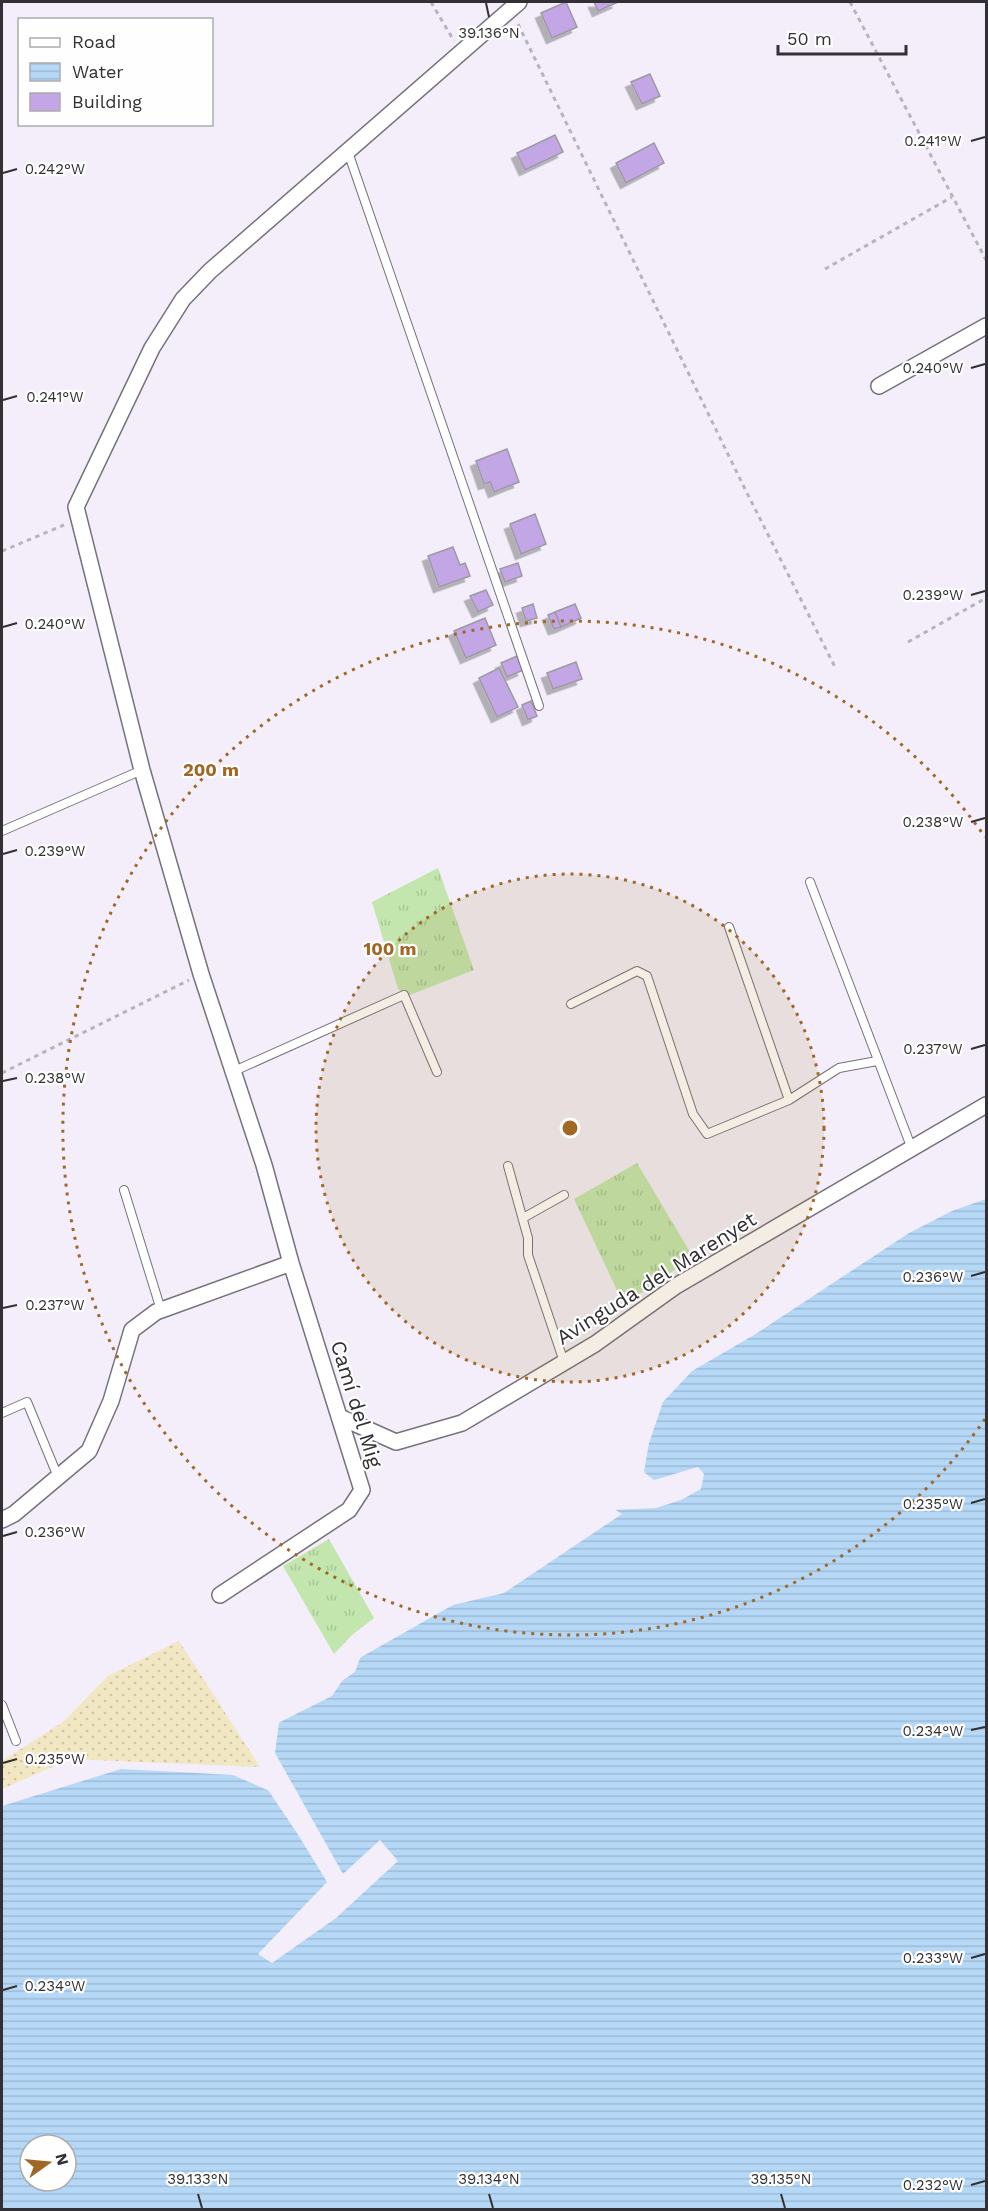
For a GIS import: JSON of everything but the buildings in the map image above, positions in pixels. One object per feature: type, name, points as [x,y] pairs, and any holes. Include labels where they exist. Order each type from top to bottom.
[{"type":"street","points":[[79,518],[76,507],[81,496],[152,348],[183,299],[210,271],[515,5]]},
{"type":"street","points":[[879,386],[987,326]]},
{"type":"street","name":"Camí del Mig","points":[[79,518],[142,770],[201,974],[264,1165],[291,1263],[362,1490],[349,1510],[220,1595]]},
{"type":"street","name":"Avinguda del Marenyet","points":[[340,1417],[396,1442],[462,1423],[595,1344],[676,1286],[987,1106]]},
{"type":"street","points":[[2,1520],[14,1514],[89,1451],[111,1401],[132,1330],[161,1310],[291,1263]]},
{"type":"lane","points":[[348,152],[539,706]]},
{"type":"lane","points":[[2,831],[142,770]]},
{"type":"lane","points":[[810,882],[912,1149]]},
{"type":"lane","points":[[729,927],[789,1100]]},
{"type":"lane","points":[[571,1004],[637,971],[647,976],[693,1114],[707,1134],[789,1100],[839,1068],[877,1061]]},
{"type":"lane","points":[[232,1072],[404,995],[437,1072]]},
{"type":"lane","points":[[508,1166],[528,1238],[528,1255],[564,1362]]},
{"type":"lane","points":[[124,1190],[161,1310]]},
{"type":"lane","points":[[523,1218],[564,1195]]},
{"type":"lane","points":[[2,1413],[27,1402],[58,1477]]},
{"type":"lane","points":[[2,1705],[16,1741]]},
{"type":"path","points":[[430,2],[461,52]]},
{"type":"path","points":[[850,2],[987,260]]},
{"type":"path","points":[[515,5],[744,487],[836,669]]},
{"type":"path","points":[[825,269],[952,197]]},
{"type":"path","points":[[2,551],[79,518]]},
{"type":"path","points":[[908,642],[987,598]]},
{"type":"path","points":[[2,1073],[201,974]]},
{"type":"green space","points":[[438,868],[474,970],[407,996],[398,989],[372,902]]},
{"type":"green space","points":[[637,1163],[693,1257],[624,1305],[574,1199]]},
{"type":"green space","points":[[329,1539],[374,1618],[352,1635],[334,1654],[283,1566]]},
{"type":"sand","points":[[179,1641],[260,1767],[70,1759],[2,1789],[2,1761],[63,1722],[108,1676]]},
{"type":"water","points":[[986,1199],[986,2209],[2,2210],[2,1806],[121,1769],[233,1775],[272,1792],[327,1882],[258,1954],[272,1963],[336,1918],[398,1861],[380,1840],[343,1874],[275,1753],[279,1723],[355,1672],[366,1642],[452,1590],[502,1587],[612,1510],[656,1508],[681,1500],[701,1489],[704,1474],[698,1467],[654,1480],[644,1472],[649,1443],[663,1402],[692,1371],[754,1335],[909,1233],[952,1211]]},
{"type":"pier","points":[[611,1507],[622,1514],[504,1593],[453,1605],[356,1660],[364,1640],[439,1595],[455,1587],[501,1584]]},
{"type":"pier","points":[[346,1675],[332,1696],[276,1724],[277,1721]]},
{"type":"pier","points":[[266,1787],[274,1791],[330,1882]]}]
